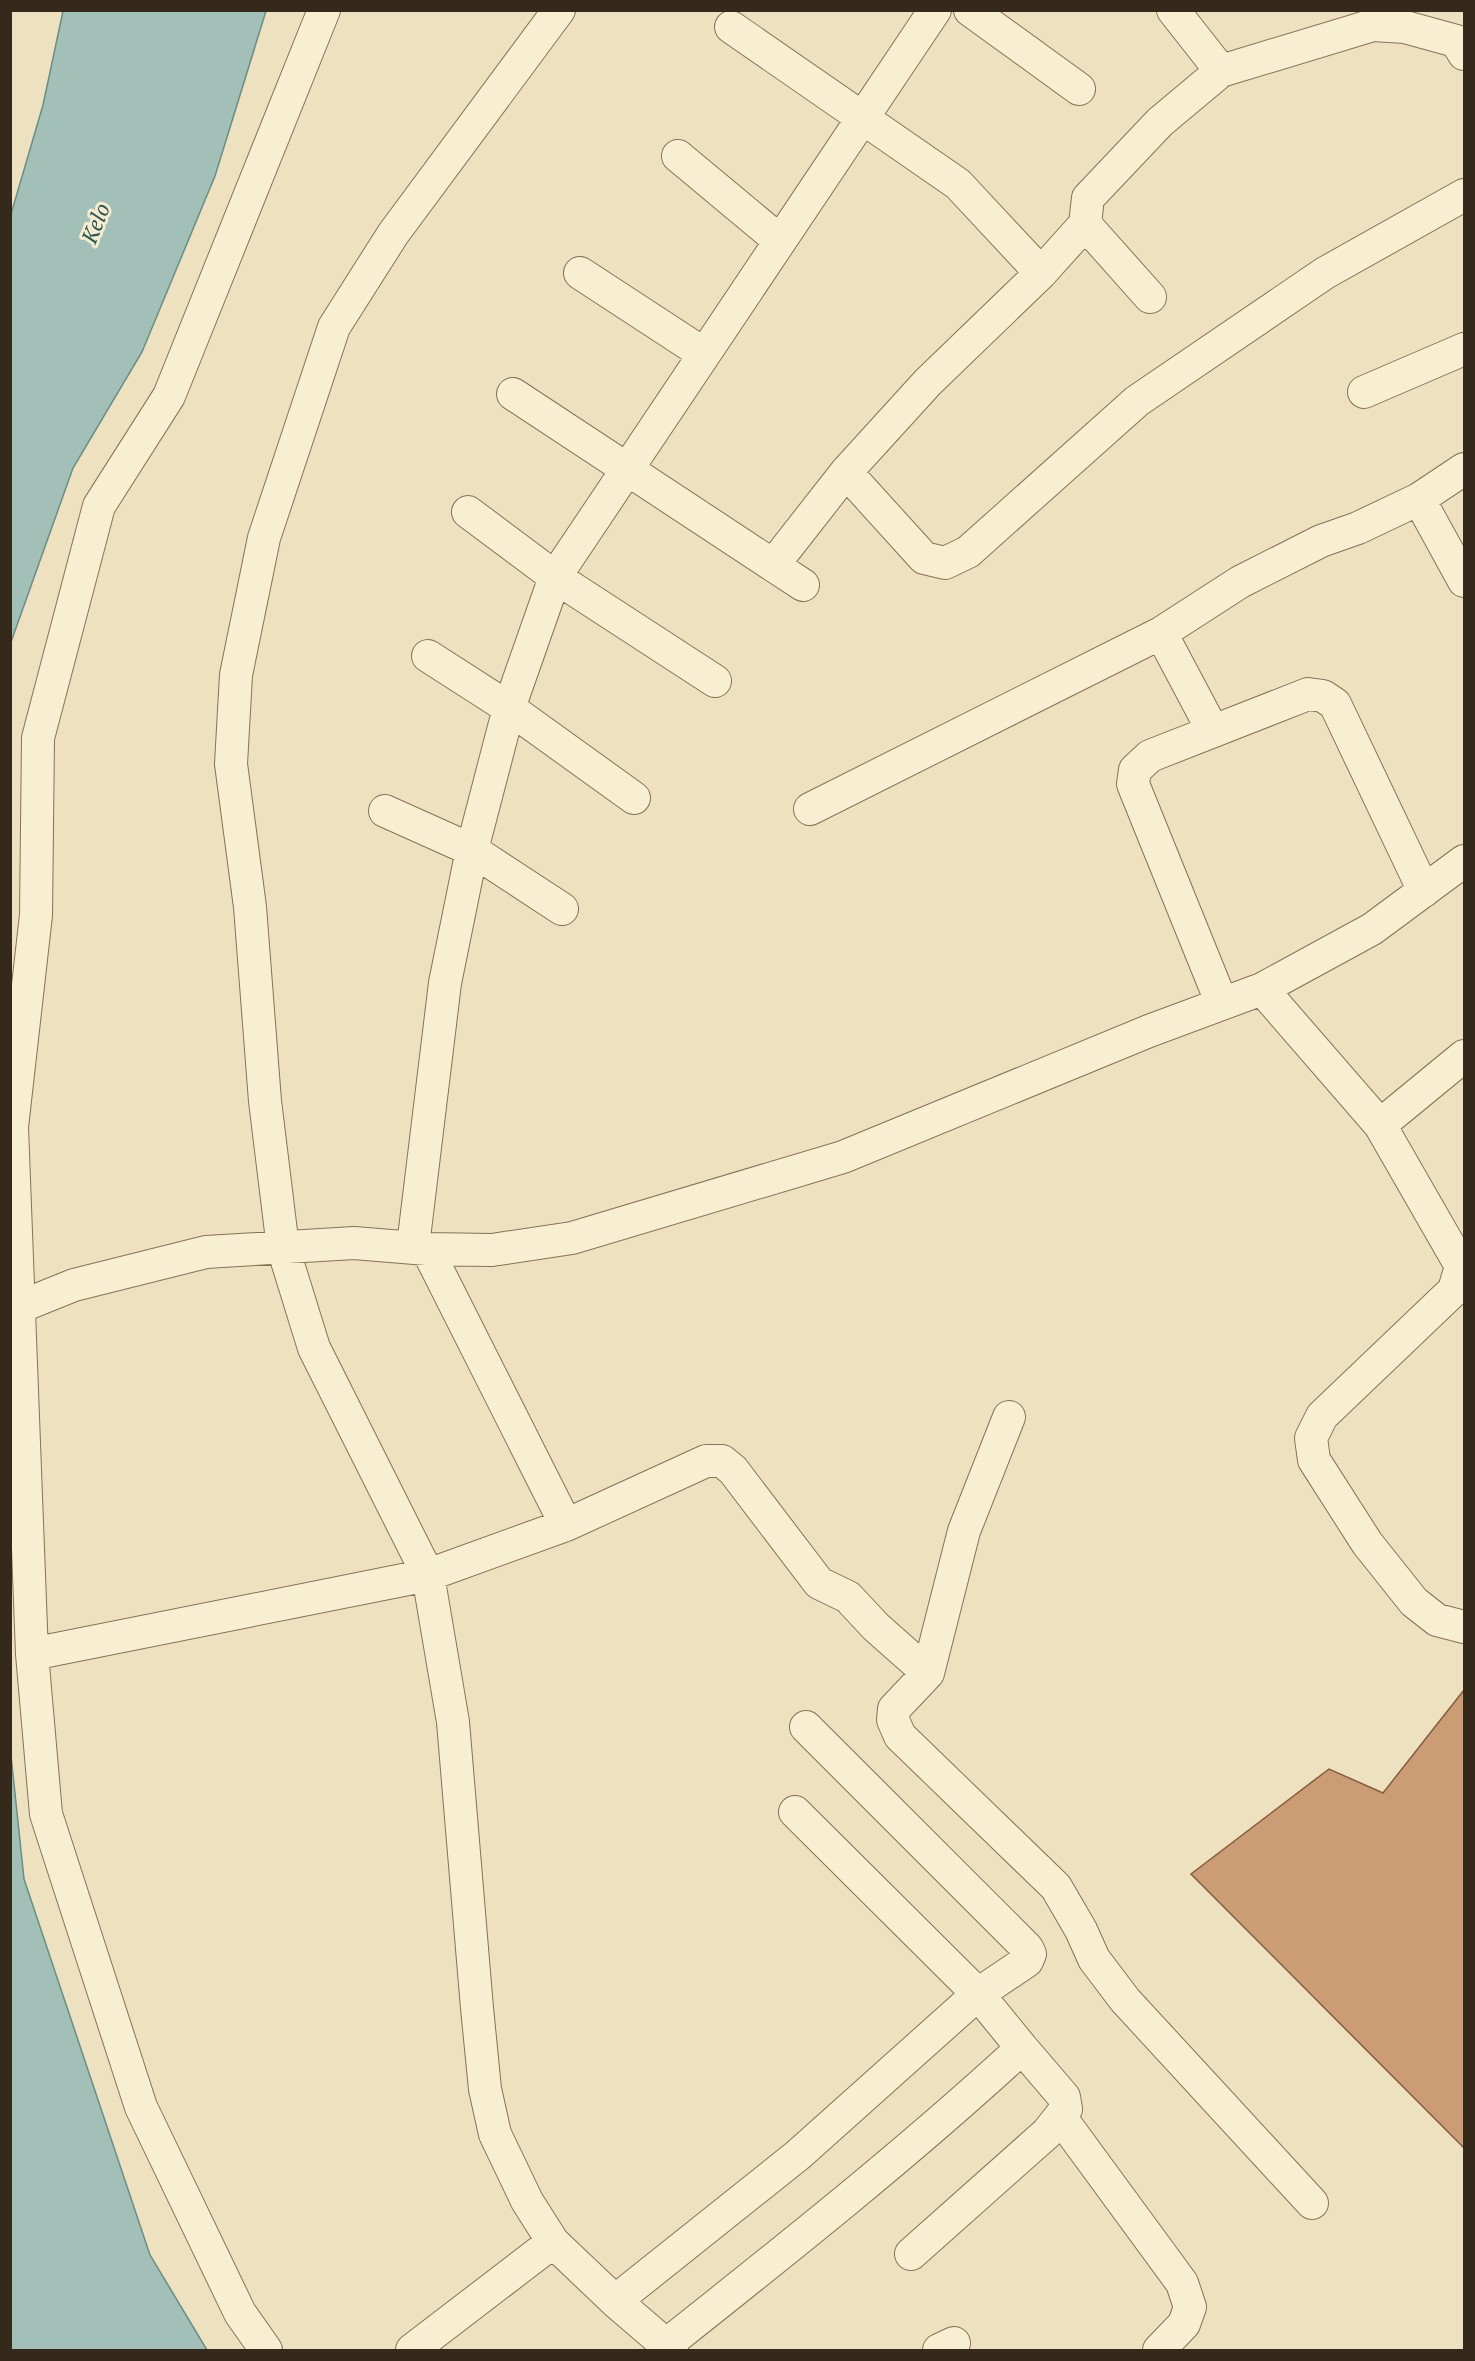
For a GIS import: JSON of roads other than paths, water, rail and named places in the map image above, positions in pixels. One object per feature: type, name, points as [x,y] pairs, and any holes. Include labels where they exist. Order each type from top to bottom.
[{"type":"street","points":[[266,2350],[240,2313],[141,2107],[46,1814],[32,1654],[17,1308],[12,1128],[36,915],[38,738],[99,506],[169,396],[324,10]]},
{"type":"street","points":[[559,10],[393,234],[334,327],[264,538],[237,675],[231,764],[250,907],[265,1101],[283,1248],[314,1348],[428,1575],[453,1722],[485,2089],[495,2133],[527,2201],[553,2242],[669,2348],[850,2199],[1022,2048]]},
{"type":"street","points":[[566,1526],[420,1248],[445,983],[471,850],[508,708],[555,577],[935,10]]},
{"type":"street","points":[[970,10],[1079,89]]},
{"type":"street","points":[[1173,10],[1221,71]]},
{"type":"street","points":[[774,564],[846,472],[928,382],[1041,273],[1085,224],[1088,198],[1160,122],[1221,71],[1373,25],[1405,27],[1462,44]]},
{"type":"street","points":[[731,27],[958,183],[1041,273]]},
{"type":"street","points":[[678,156],[780,241]]},
{"type":"street","points":[[846,472],[924,558],[945,563],[968,552],[1137,401],[1325,273],[1464,195]]},
{"type":"street","points":[[1085,224],[1150,297]]},
{"type":"street","points":[[580,273],[704,354]]},
{"type":"street","points":[[1364,392],[1464,349]]},
{"type":"street","points":[[513,394],[803,585]]},
{"type":"street","points":[[810,809],[1161,633],[1240,582],[1321,541],[1358,528],[1419,499],[1464,469]]},
{"type":"street","points":[[1419,499],[1464,581]]},
{"type":"street","points":[[468,512],[555,577],[715,681]]},
{"type":"street","points":[[1161,633],[1213,731]]},
{"type":"street","points":[[428,656],[508,708],[634,798]]},
{"type":"street","points":[[1222,1004],[1133,784],[1135,770],[1150,756],[1308,694],[1323,696],[1335,704],[1424,891]]},
{"type":"street","points":[[385,811],[471,850],[562,909]]},
{"type":"street","points":[[17,1308],[74,1285],[206,1252],[354,1243],[492,1250],[572,1238],[786,1174],[843,1156],[1149,1031],[1262,989],[1372,929],[1464,861]]},
{"type":"street","points":[[1262,989],[1380,1125],[1461,1266],[1454,1290],[1322,1416],[1311,1438],[1314,1460],[1367,1543],[1414,1602],[1437,1620],[1464,1627]]},
{"type":"street","points":[[1380,1125],[1464,1056]]},
{"type":"street","points":[[1009,1416],[964,1531],[928,1673],[894,1709],[893,1720],[900,1736],[1056,1887],[1081,1930],[1094,1959],[1125,2000],[1312,2203]]},
{"type":"street","points":[[32,1654],[428,1575],[566,1526],[706,1461],[722,1461],[734,1470],[819,1583],[848,1597],[876,1627],[928,1673]]},
{"type":"street","points":[[615,2301],[798,2156],[978,1994],[1027,1961],[1030,1954],[1027,1948],[806,1727]]},
{"type":"street","points":[[795,1812],[978,1994],[1064,2097],[1066,2109],[1047,2133],[911,2254]]},
{"type":"street","points":[[1061,2118],[1182,2283],[1190,2307],[1184,2324],[1159,2350]]},
{"type":"street","points":[[412,2350],[553,2242]]},
{"type":"water","name":"Kelo","points":[[63,11],[266,11],[215,176],[142,352],[73,468],[11,642],[11,214],[43,105]]},
{"type":"water","points":[[10,1746],[24,1879],[150,2255],[207,2350],[11,2350]]}]
